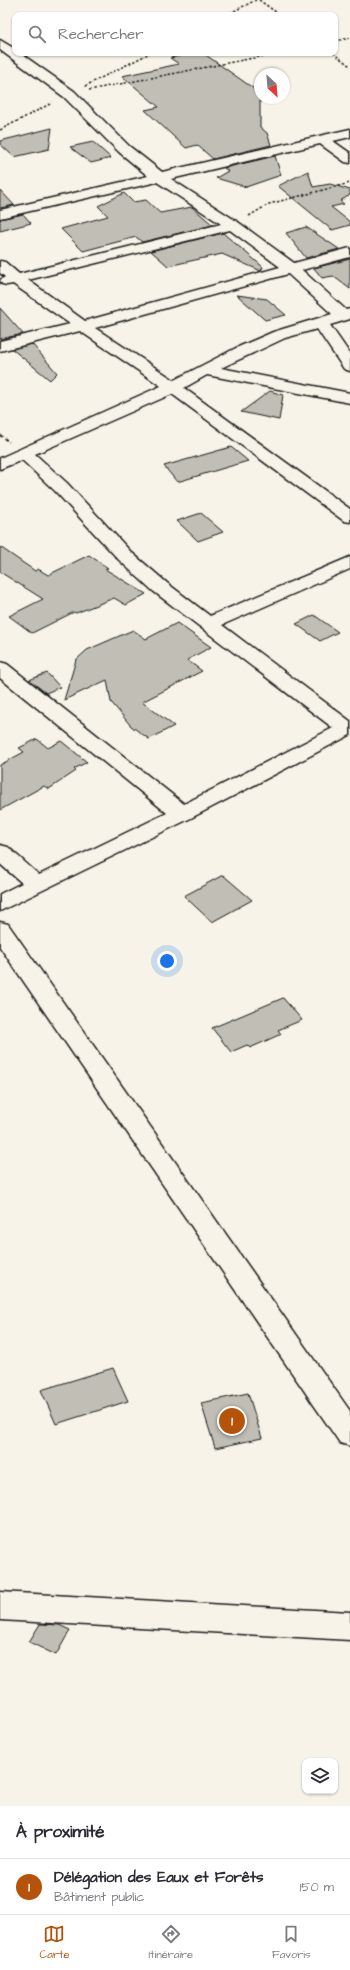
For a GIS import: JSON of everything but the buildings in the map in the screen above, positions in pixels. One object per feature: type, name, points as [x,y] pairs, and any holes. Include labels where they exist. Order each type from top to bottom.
[{"type":"street","points":[[0,44],[12,53]]},
{"type":"street","points":[[17,56],[69,94],[124,149],[160,178],[233,226],[291,268],[347,315]]},
{"type":"street","points":[[0,214],[350,133]]},
{"type":"street","points":[[323,140],[350,159]]},
{"type":"street","points":[[8,280],[233,226]]},
{"type":"street","points":[[0,346],[83,326],[350,252]]},
{"type":"street","points":[[0,266],[8,280],[83,326],[120,353],[173,387],[350,517]]},
{"type":"street","points":[[0,464],[173,387],[204,370],[279,335],[347,315]]},
{"type":"street","points":[[320,322],[350,366]]},
{"type":"street","points":[[204,370],[350,398]]},
{"type":"street","points":[[0,902],[182,814],[348,728],[207,624],[160,587],[131,561],[61,487],[25,454]]},
{"type":"street","points":[[207,624],[350,562]]},
{"type":"street","points":[[0,668],[182,814]]},
{"type":"street","points":[[0,852],[36,884]]},
{"type":"street","points":[[0,930],[350,1434]]},
{"type":"street","points":[[0,1606],[350,1626]]},
{"type":"path","points":[[232,12],[256,0]]},
{"type":"path","points":[[259,0],[276,12]]},
{"type":"path","points":[[338,40],[350,38]]},
{"type":"path","points":[[69,94],[264,56]]},
{"type":"path","points":[[337,56],[350,66]]},
{"type":"path","points":[[233,226],[269,204],[350,183]]},
{"type":"place","name":"Délégation des Eaux et Forêts","points":[[232,1421]]}]
